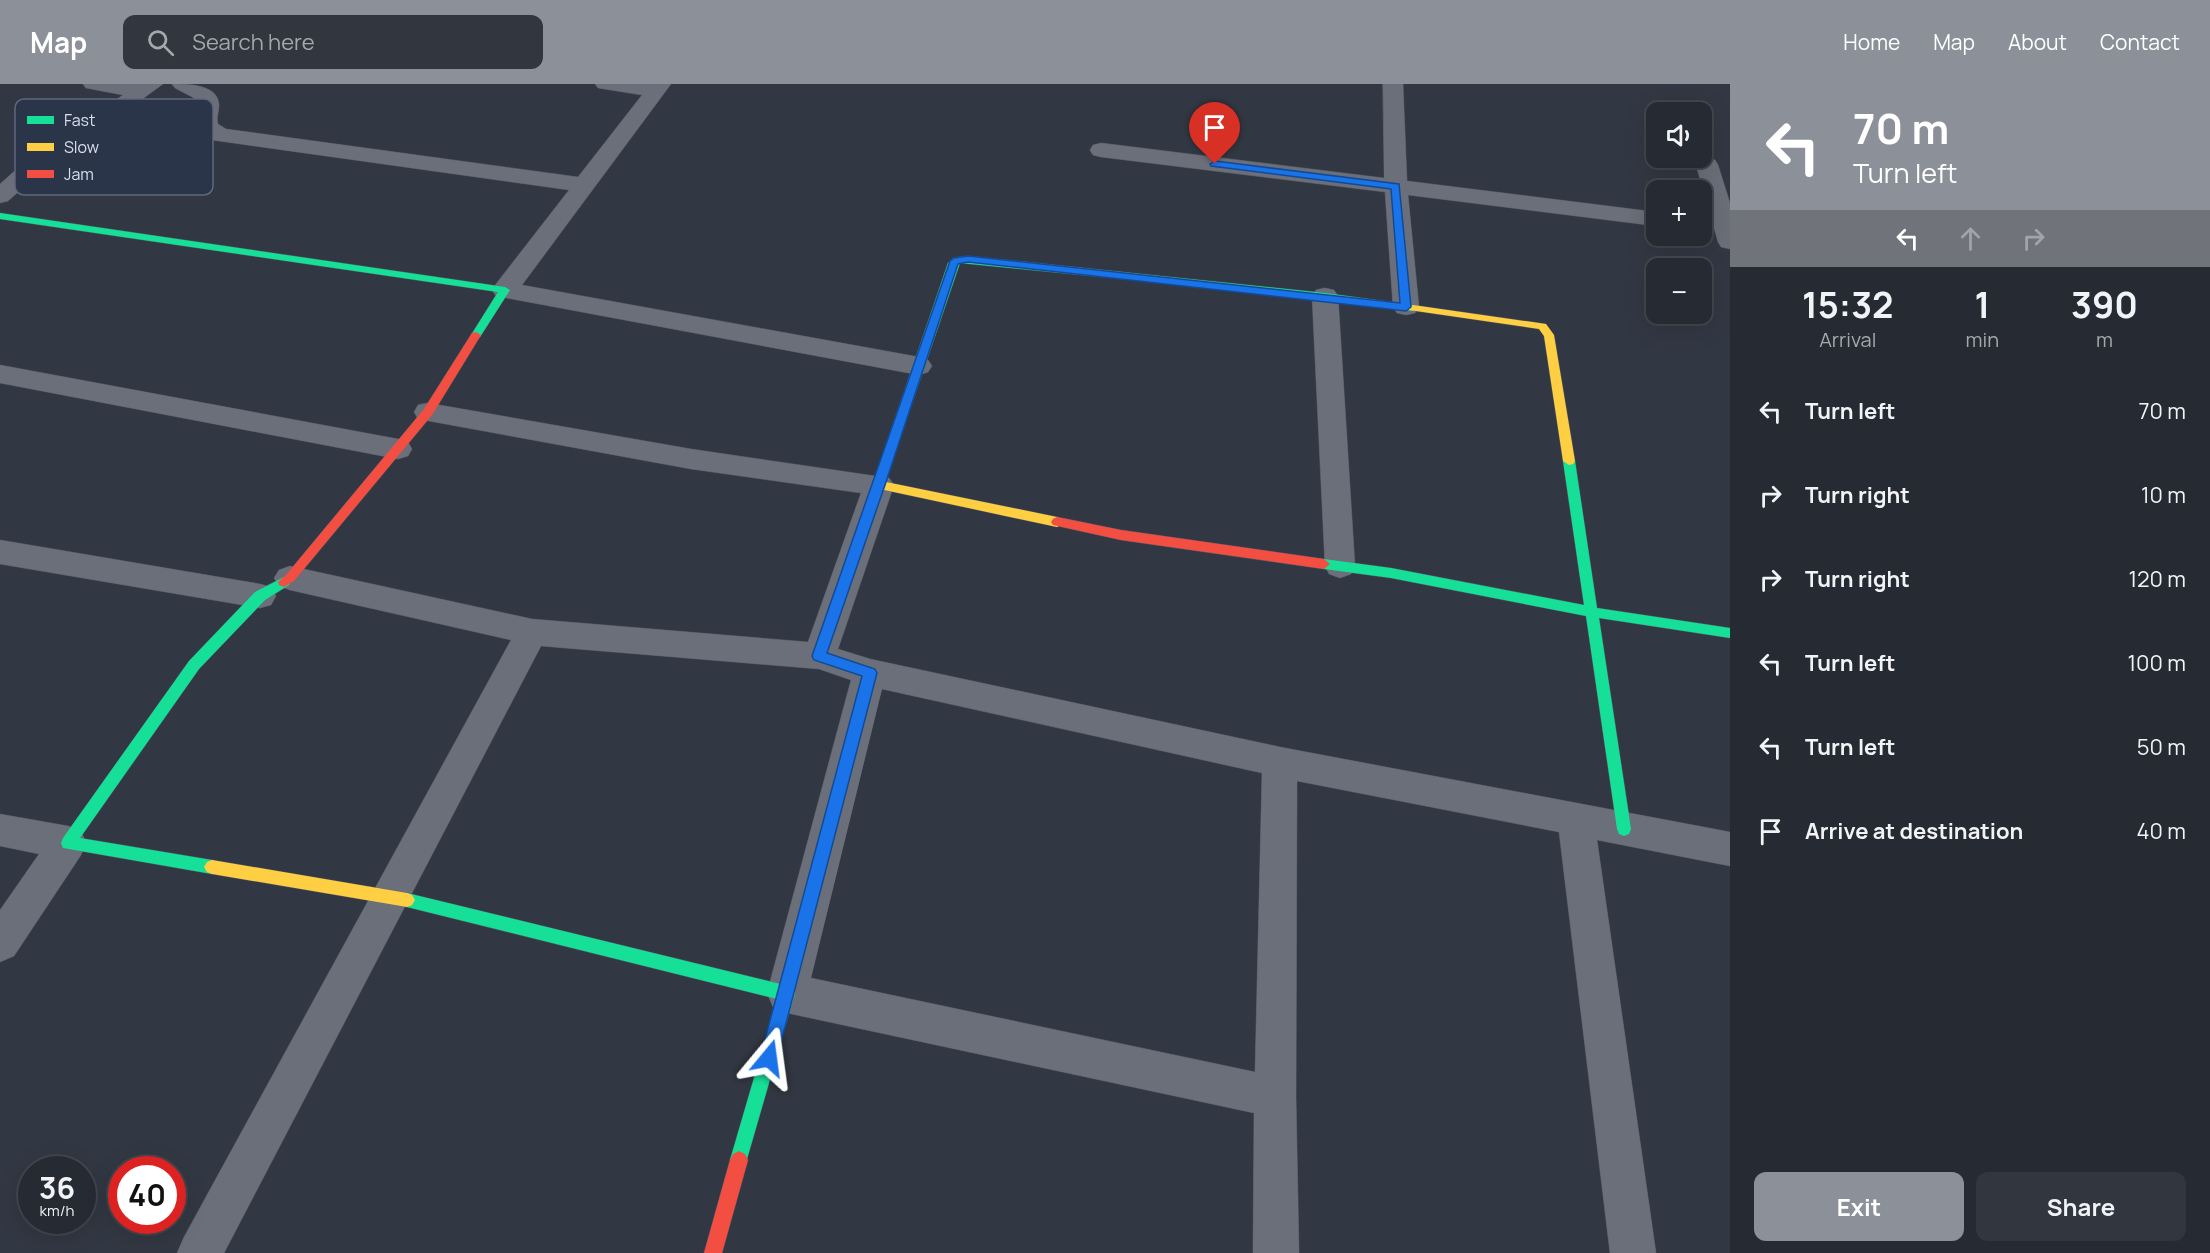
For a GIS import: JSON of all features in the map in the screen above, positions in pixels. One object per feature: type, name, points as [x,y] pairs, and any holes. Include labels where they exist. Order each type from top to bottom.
[{"type":"street","points":[[93,84],[147,88]]},
{"type":"street","points":[[182,84],[204,94],[206,99]]},
{"type":"street","points":[[605,84],[658,87]]},
{"type":"street","points":[[1393,84],[1396,186],[1406,307]]},
{"type":"street","points":[[0,943],[194,665],[260,596],[290,578],[428,412],[505,290],[658,87]]},
{"type":"street","points":[[131,99],[147,88]]},
{"type":"street","points":[[213,132],[584,185]]},
{"type":"street","points":[[1101,150],[1646,218]]},
{"type":"street","points":[[0,167],[15,170]]},
{"type":"street","points":[[1708,168],[1728,235]]},
{"type":"street","points":[[0,196],[15,183]]},
{"type":"street","points":[[0,216],[505,290],[919,366]]},
{"type":"street","points":[[1712,229],[1728,235]]},
{"type":"street","points":[[819,656],[879,485],[951,267],[957,260],[1325,297],[1529,322],[1542,326],[1546,330],[1593,612],[1624,829]]},
{"type":"street","points":[[1325,297],[1340,566]]},
{"type":"street","points":[[0,374],[398,449]]},
{"type":"street","points":[[428,412],[691,459],[879,485],[1121,535],[1391,573],[1593,612],[1730,633]]},
{"type":"street","points":[[0,552],[260,596]]},
{"type":"street","points":[[290,578],[532,632],[819,656],[870,673],[1280,762],[1730,849]]},
{"type":"street","points":[[200,1253],[532,632]]},
{"type":"street","points":[[713,1253],[787,993],[870,673]]},
{"type":"street","points":[[1276,1253],[1275,1097],[1280,762]]},
{"type":"street","points":[[1576,820],[1633,1253]]},
{"type":"street","points":[[0,830],[390,896],[787,993],[1275,1097]]},
{"type":"traffic: fast","points":[[0,216],[505,290],[476,335]]},
{"type":"traffic: fast","points":[[897,430],[953,263],[957,260],[968,259],[1325,296],[1413,308]]},
{"type":"traffic: fast","points":[[1569,461],[1624,829]]},
{"type":"traffic: fast","points":[[1324,564],[1391,573],[1593,612],[1730,633]]},
{"type":"traffic: fast","points":[[212,867],[68,843],[194,665],[260,596],[284,582]]},
{"type":"traffic: fast","points":[[407,900],[787,993],[739,1160]]},
{"type":"traffic: slow","points":[[1413,308],[1542,326],[1549,335],[1569,461]]},
{"type":"traffic: slow","points":[[897,430],[879,485],[1057,522]]},
{"type":"traffic: slow","points":[[212,867],[407,900]]},
{"type":"traffic: jam","points":[[284,582],[290,578],[428,412],[476,335]]},
{"type":"traffic: jam","points":[[1057,522],[1121,535],[1324,564]]},
{"type":"traffic: jam","points":[[713,1253],[739,1160]]},
{"type":"route","points":[[769,1058],[870,673],[819,656],[953,263],[957,260],[968,259],[1406,307],[1396,186],[1215,164]]}]
